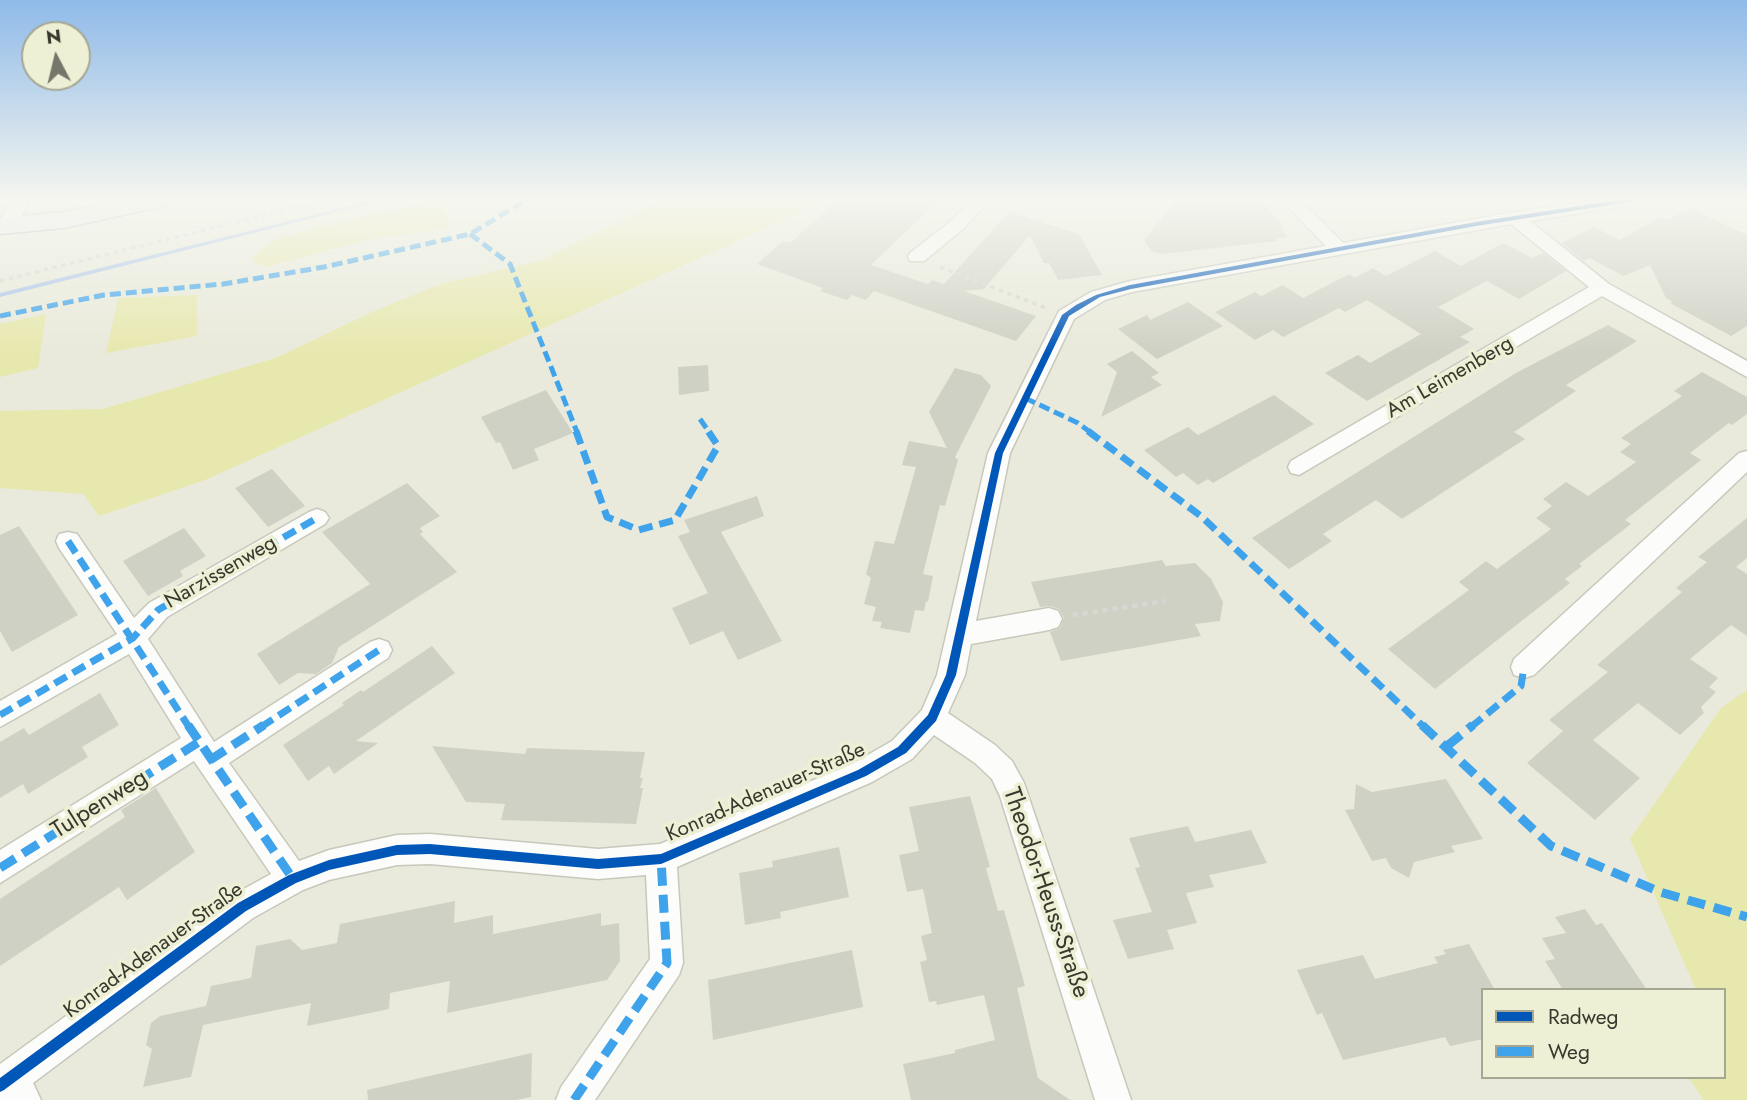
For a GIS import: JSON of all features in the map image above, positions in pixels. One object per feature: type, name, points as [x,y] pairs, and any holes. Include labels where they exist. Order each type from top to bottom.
[{"type":"street","points":[[917,257],[924,251]]},
{"type":"street","points":[[1066,315],[1098,296],[1130,287],[1326,251]]},
{"type":"street","points":[[1557,251],[1602,288],[1747,370]]},
{"type":"street","name":"Am Leimenberg","points":[[1299,467],[1602,288]]},
{"type":"street","name":"Konrad-Adenauer-Straße","points":[[12,1088],[243,906],[293,879],[329,866],[397,850],[430,849],[598,864],[661,859],[862,773],[902,750],[932,718],[951,675],[999,453],[1066,315]]},
{"type":"street","points":[[1524,667],[1747,459]]},
{"type":"street","name":"Narzissenweg","points":[[133,638],[158,610],[317,518]]},
{"type":"street","points":[[68,541],[205,751],[293,879]]},
{"type":"street","points":[[959,635],[1048,619]]},
{"type":"street","points":[[0,715],[133,638]]},
{"type":"street","points":[[205,751],[379,650]]},
{"type":"street","name":"Theodor-Heuss-Straße","points":[[932,718],[985,754],[1002,770],[1014,793],[1113,1100]]},
{"type":"street","name":"Tulpenweg","points":[[0,868],[205,751]]},
{"type":"street","points":[[574,1100],[667,963],[661,859]]},
{"type":"path","points":[[0,281],[119,251]]},
{"type":"path","points":[[917,257],[994,287],[1000,292],[1066,315]]},
{"type":"path","points":[[1048,619],[1165,601]]},
{"type":"green space","points":[[260,251],[325,251],[265,267],[251,259]]},
{"type":"green space","points":[[559,251],[715,251],[205,480],[99,516],[83,494],[0,488],[0,411],[103,409],[276,358],[372,312],[440,284],[539,261]]},
{"type":"green space","points":[[197,295],[197,336],[106,353],[118,298]]},
{"type":"green space","points":[[46,314],[38,368],[0,377],[0,324]]},
{"type":"green space","points":[[1747,690],[1747,1100],[1704,1100],[1689,1079],[1726,1079],[1726,988],[1695,988],[1630,839],[1721,708]]},
{"type":"building","points":[[771,251],[885,251],[871,265],[928,284],[932,280],[944,284],[973,251],[1016,251],[984,289],[964,291],[1036,316],[1016,341],[874,291],[866,300],[852,295],[847,300],[820,291],[823,288],[757,264]]},
{"type":"building","points":[[1038,251],[1089,251],[1102,275],[1058,280],[1049,263],[1044,263]]},
{"type":"building","points":[[1152,251],[1187,251],[1163,254]]},
{"type":"building","points":[[1434,251],[1461,266],[1488,251],[1519,251],[1532,258],[1543,253],[1566,271],[1519,299],[1487,281],[1438,307],[1474,329],[1460,337],[1470,342],[1367,401],[1325,373],[1358,355],[1370,363],[1421,334],[1367,300],[1345,312],[1339,308],[1283,337],[1273,330],[1255,340],[1215,312],[1255,292],[1261,296],[1283,285],[1303,298],[1349,274],[1355,278],[1373,268],[1386,276]]},
{"type":"building","points":[[1572,251],[1747,251],[1747,326],[1731,336],[1670,303],[1673,302],[1666,298],[1650,265],[1624,276],[1589,258],[1584,261]]},
{"type":"building","points":[[1188,302],[1223,326],[1157,359],[1118,329],[1147,315],[1150,320]]},
{"type":"building","points":[[1608,325],[1637,341],[1566,385],[1576,391],[1514,432],[1525,439],[1402,519],[1376,500],[1323,534],[1332,541],[1289,569],[1252,538],[1516,373]]},
{"type":"building","points":[[1132,351],[1159,373],[1151,377],[1162,385],[1101,417],[1117,372],[1107,364]]},
{"type":"building","points":[[708,365],[709,391],[679,395],[678,367]]},
{"type":"building","points":[[955,368],[981,375],[991,386],[955,457],[958,460],[945,506],[940,505],[923,574],[933,576],[924,611],[915,610],[910,633],[880,628],[882,622],[872,621],[876,607],[864,604],[871,578],[866,574],[875,541],[894,544],[916,467],[902,465],[909,441],[947,448],[929,412]]},
{"type":"building","points":[[1702,372],[1747,397],[1747,414],[1732,425],[1729,423],[1690,453],[1701,460],[1625,520],[1631,524],[1579,564],[1582,566],[1565,579],[1570,583],[1435,689],[1388,649],[1469,590],[1459,582],[1486,561],[1497,569],[1551,529],[1536,518],[1552,506],[1543,499],[1566,482],[1588,496],[1636,462],[1620,452],[1631,444],[1621,438],[1682,396],[1674,391]]},
{"type":"building","points":[[546,390],[573,433],[534,449],[539,460],[513,470],[500,442],[496,443],[481,417]]},
{"type":"building","points":[[1274,395],[1314,424],[1213,483],[1208,479],[1198,485],[1183,473],[1176,477],[1144,450],[1188,427],[1198,435]]},
{"type":"building","points":[[272,469],[305,506],[268,527],[235,488]]},
{"type":"building","points":[[407,483],[440,516],[420,528],[423,532],[420,534],[457,572],[339,647],[332,663],[316,674],[298,673],[279,685],[257,654],[370,584],[322,532]]},
{"type":"building","points":[[757,496],[764,516],[721,532],[782,641],[738,660],[723,631],[690,645],[672,608],[708,593],[678,536],[690,532],[684,520]]},
{"type":"building","points":[[1747,518],[1747,558],[1736,567],[1747,574],[1747,636],[1731,625],[1690,659],[1718,678],[1709,687],[1716,692],[1701,707],[1704,713],[1680,735],[1638,703],[1593,740],[1640,778],[1595,820],[1527,763],[1563,731],[1549,720],[1608,672],[1597,665],[1682,592],[1676,588],[1707,562],[1698,557]]},
{"type":"building","points":[[19,526],[78,615],[12,652],[0,631],[0,535]]},
{"type":"building","points":[[184,528],[206,556],[180,571],[183,576],[148,596],[123,561]]},
{"type":"building","points":[[1162,560],[1166,566],[1195,563],[1211,579],[1223,602],[1220,621],[1195,624],[1201,636],[1061,661],[1050,632],[1060,628],[1064,618],[1059,609],[1040,607],[1031,582]]},
{"type":"building","points":[[432,646],[455,673],[356,741],[378,743],[334,774],[329,766],[308,781],[283,745],[344,705],[342,703],[361,690],[363,692]]},
{"type":"building","points":[[100,693],[119,725],[82,747],[88,757],[28,794],[23,784],[0,798],[0,742],[24,728],[29,735]]},
{"type":"building","points":[[432,746],[525,754],[527,748],[645,752],[640,778],[643,778],[640,788],[643,788],[636,824],[501,820],[505,804],[466,802]]},
{"type":"building","points":[[1446,779],[1483,839],[1451,846],[1455,852],[1414,862],[1409,878],[1391,868],[1386,858],[1372,861],[1345,810],[1354,809],[1356,784],[1372,792]]},
{"type":"building","points":[[156,788],[195,852],[127,900],[119,887],[0,966],[0,899],[125,817],[121,810]]},
{"type":"building","points":[[970,796],[990,867],[986,868],[998,911],[1004,910],[1025,986],[1017,988],[1038,1078],[1070,1100],[911,1100],[903,1064],[955,1053],[955,1050],[995,1040],[984,995],[937,1005],[936,1001],[929,1002],[920,962],[927,960],[921,936],[932,933],[923,889],[907,892],[899,855],[919,851],[909,807]]},
{"type":"building","points":[[1188,826],[1195,842],[1251,830],[1267,863],[1209,875],[1214,887],[1186,893],[1197,923],[1167,930],[1174,949],[1128,959],[1113,920],[1152,912],[1135,868],[1140,867],[1129,838]]},
{"type":"building","points":[[839,847],[849,897],[780,912],[781,918],[745,925],[739,873],[773,867],[772,861]]},
{"type":"building","points":[[455,901],[454,923],[493,915],[493,934],[601,913],[601,926],[619,923],[620,961],[607,980],[447,1013],[450,981],[390,993],[389,1009],[307,1026],[311,1003],[203,1025],[191,1077],[143,1087],[152,1049],[146,1045],[151,1023],[160,1016],[206,1006],[211,986],[251,978],[256,946],[290,939],[302,950],[337,943],[340,924]]},
{"type":"building","points":[[1585,909],[1596,925],[1602,923],[1646,988],[1562,988],[1545,961],[1555,959],[1542,938],[1566,933],[1555,917]]},
{"type":"building","points":[[1469,944],[1494,988],[1481,988],[1481,1039],[1450,1046],[1445,1037],[1343,1060],[1322,1013],[1317,1015],[1297,970],[1363,955],[1375,979],[1438,963],[1434,957],[1446,954],[1443,950]]},
{"type":"building","points":[[852,950],[863,1007],[713,1040],[708,980]]},
{"type":"building","points":[[532,1053],[531,1097],[516,1100],[368,1100],[367,1090]]},
{"type":"waterway","points":[[0,295],[176,251]]},
{"type":"marked path","points":[[0,316],[104,295],[223,284],[324,267],[393,251]]},
{"type":"marked path","points":[[493,251],[510,264],[583,448],[607,517],[639,530],[675,520],[718,446],[700,419]]},
{"type":"marked path","points":[[1025,398],[1078,423],[1202,517],[1551,846],[1660,892],[1747,917]]},
{"type":"marked path","points":[[0,715],[133,638],[158,610],[317,518]]},
{"type":"marked path","points":[[68,541],[210,760],[293,879]]},
{"type":"marked path","points":[[210,760],[379,650]]},
{"type":"marked path","points":[[1447,746],[1521,686],[1524,667]]},
{"type":"marked path","points":[[0,868],[199,742]]},
{"type":"marked path","points":[[574,1100],[667,963],[661,859]]},
{"type":"cycle path","points":[[0,1086],[242,907],[293,879],[329,865],[397,850],[430,849],[598,864],[661,859],[862,773],[902,750],[932,718],[951,675],[999,453],[1066,315],[1098,296],[1130,287],[1326,251]]}]
